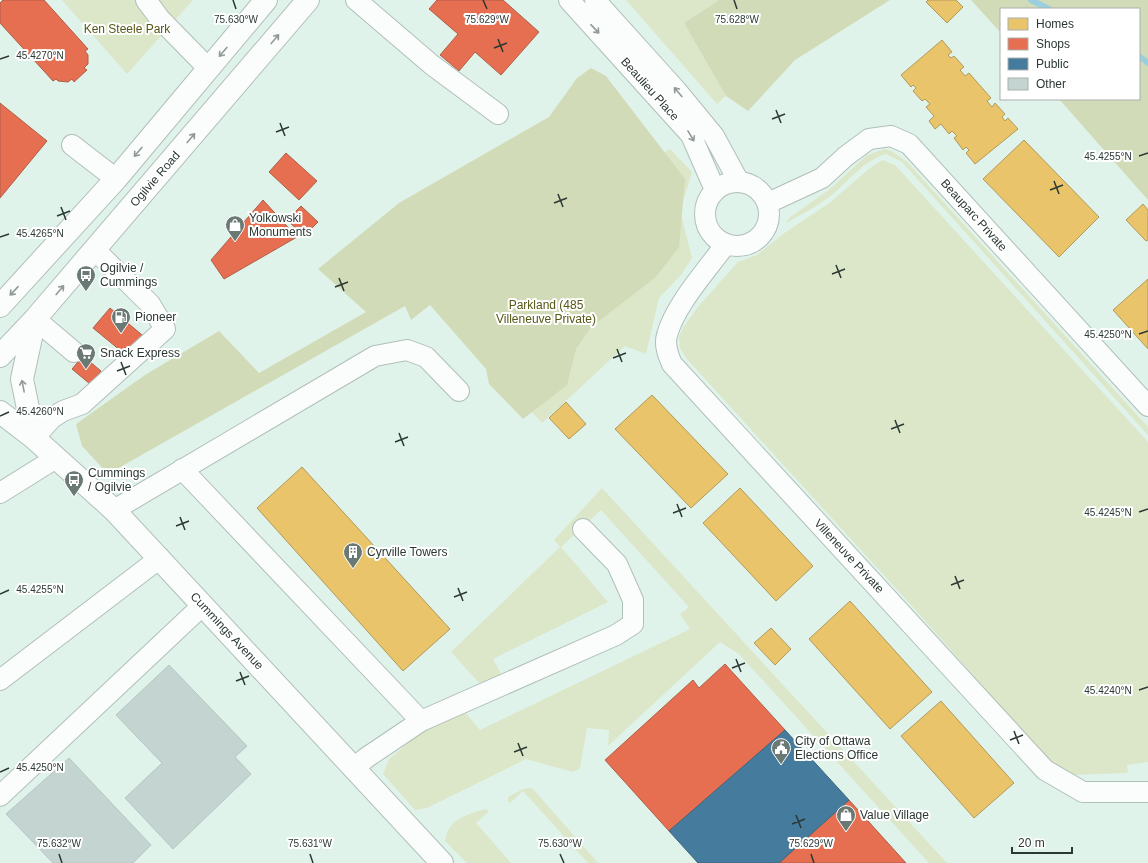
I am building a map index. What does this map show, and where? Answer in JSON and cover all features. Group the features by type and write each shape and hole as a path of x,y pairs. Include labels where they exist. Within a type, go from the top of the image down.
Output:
{"main road":[{"path":"0,306 116,179 266,0"},
{"name":"Ogilvie Road","path":"0,356 35,320 308,0"},
{"path":"34,438 22,379 35,320"},
{"name":"Cummings Avenue","path":"0,412 34,438 114,510 442,863"}],"street":[{"path":"146,0 160,19 209,69"},
{"path":"356,0 432,65 498,114"},
{"name":"Beaulieu Place","path":"569,0 691,135 716,190"},
{"name":"Beaulieu Place","path":"595,0 677,91 714,136 739,182"},
{"name":"Beauparc Private","path":"768,203 822,178 846,156 869,139 891,136 909,144 1148,406"},
{"path":"72,145 116,179"},
{"path":"739,182 751,185 758,190 768,203 770,215 767,228 760,238 750,245 737,247 725,245 714,238 707,227 704,214 707,200 716,190 726,183 739,182"},
{"name":"Villeneuve Private","path":"725,245 678,310 666,336 666,350 672,364 1045,770 1083,792 1148,792"},
{"path":"34,438 57,414 82,404 165,328 150,304 95,250"},
{"path":"35,320 74,352"},
{"path":"114,510 375,356 407,350 426,357 459,391"},
{"path":"0,493 56,458"},
{"path":"182,469 421,721"},
{"path":"354,768 366,758 421,721 616,635 633,624 633,600 617,564 583,529"},
{"path":"0,680 160,558"},
{"path":"0,796 203,605"}],"green space":[{"name":"Ken Steele Park","path":"62,0 193,0 127,74"},
{"path":"626,0 719,0 684,23 726,96 717,104"},
{"path":"719,0 890,0 795,60 748,111 726,96 684,23"},
{"path":"971,0 1148,0 1148,200 1060,100 1140,100 1140,8 1000,8 1000,32"},
{"path":"591,68 606,76 685,179 679,247 656,277 591,327 576,349 567,385 523,419 489,384 486,369 430,305 411,320 405,306 108,474 82,446 76,424 145,375 219,331 259,373 366,312 318,269 399,203 549,117 577,78"},
{"name":"Parkland (485 Villeneuve Private)","path":"670,149 692,172 680,211 692,258 681,275 659,298 646,354 625,346 542,423 424,295"},
{"path":"885,149 893,152 907,162 1148,427 1148,435 902,162 886,154 878,157 864,165 833,194 810,210 786,223 789,218 830,189 867,155"},
{"path":"883,160 895,165 1148,442 1148,762 1127,765 1128,773 1072,775 1050,762 911,605 686,358 680,348 679,336 683,328 697,308 738,262 757,255 783,234 828,204 870,168"},
{"path":"602,488 947,863 929,863 739,654 720,642 608,746 609,730 587,728 580,768 573,772 526,759 427,808 415,810 383,774 389,759 425,729 465,712 480,730 690,629 680,614 689,607 601,510 561,547 608,602 493,659 501,674 481,685 451,652 560,547 554,540"},
{"path":"523,789 533,789 598,863 588,863 523,791 510,803 508,801 508,797"},
{"path":"486,809 489,811 476,823 511,863 467,863 445,841 448,830 460,818"}],"building: Homes":[{"path":"928,0 956,0 963,7 947,23 926,2"},
{"path":"942,40 952,52 948,55 951,58 954,56 964,67 960,70 965,76 969,73 991,98 987,101 992,107 995,103 1005,114 1002,117 1005,121 1008,118 1018,129 975,164 966,153 969,150 966,147 963,150 954,138 957,136 952,131 949,134 941,124 935,129 929,121 934,116 926,107 930,104 925,99 922,101 913,91 916,88 913,85 911,87 901,75"},
{"path":"1024,140 1099,217 1059,257 983,179"},
{"path":"1143,204 1148,210 1148,240 1146,241 1126,220"},
{"path":"1148,279 1148,349 1113,310"},
{"path":"652,395 728,474 691,508 615,429"},
{"path":"566,402 586,424 569,439 549,418"},
{"name":"Cyrville Towers","path":"302,467 450,629 403,671 257,508"},
{"path":"740,488 813,566 776,601 703,523"},
{"path":"850,601 932,692 890,729 809,639"},
{"path":"771,628 791,649 775,665 754,643"},
{"path":"941,701 1014,783 974,818 901,736"}],"building: Shops":[{"path":"3,0 44,0 88,49 85,51 88,55 88,64 84,68 87,70 74,82 72,79 68,82 58,81 56,79 53,81 0,23 0,3"},
{"path":"437,0 503,0 539,32 501,75 475,52 459,71 440,55 458,34 429,9"},
{"path":"0,103 47,141 0,198"},
{"path":"286,153 317,181 299,200 269,172"},
{"path":"263,200 297,237 224,279 211,260"},
{"path":"301,206 318,222 304,236 287,220"},
{"name":"Pioneer","path":"110,308 148,340 132,360 93,328"},
{"name":"Snack Express","path":"83,356 101,371 90,384 72,369"},
{"path":"725,664 785,730 669,831 605,760 693,680 699,688"},
{"name":"Value Village","path":"849,800 906,863 779,863"}],"building: Public":[{"name":"City of Ottawa Elections Office","path":"785,730 849,800 779,863 698,863 669,831"}],"building: Other":[{"path":"169,665 247,746 235,757 251,774 173,849 125,798 162,763 116,715"},
{"path":"69,758 151,845 133,863 53,863 6,814"}],"waterway":[{"path":"1031,0 1047,8"},
{"path":"1140,57 1148,63"}],"place":[{"name":"Yolkowski Monuments","path":"235,242"},
{"name":"Ogilvie / Cummings","path":"86,292"},
{"name":"Pioneer","path":"121,334"},
{"name":"Snack Express","path":"86,370"},
{"name":"Cummings / Ogilvie","path":"74,497"},
{"name":"Cyrville Towers","path":"353,569"},
{"name":"City of Ottawa Elections Office","path":"781,765"},
{"name":"Value Village","path":"846,832"}]}
